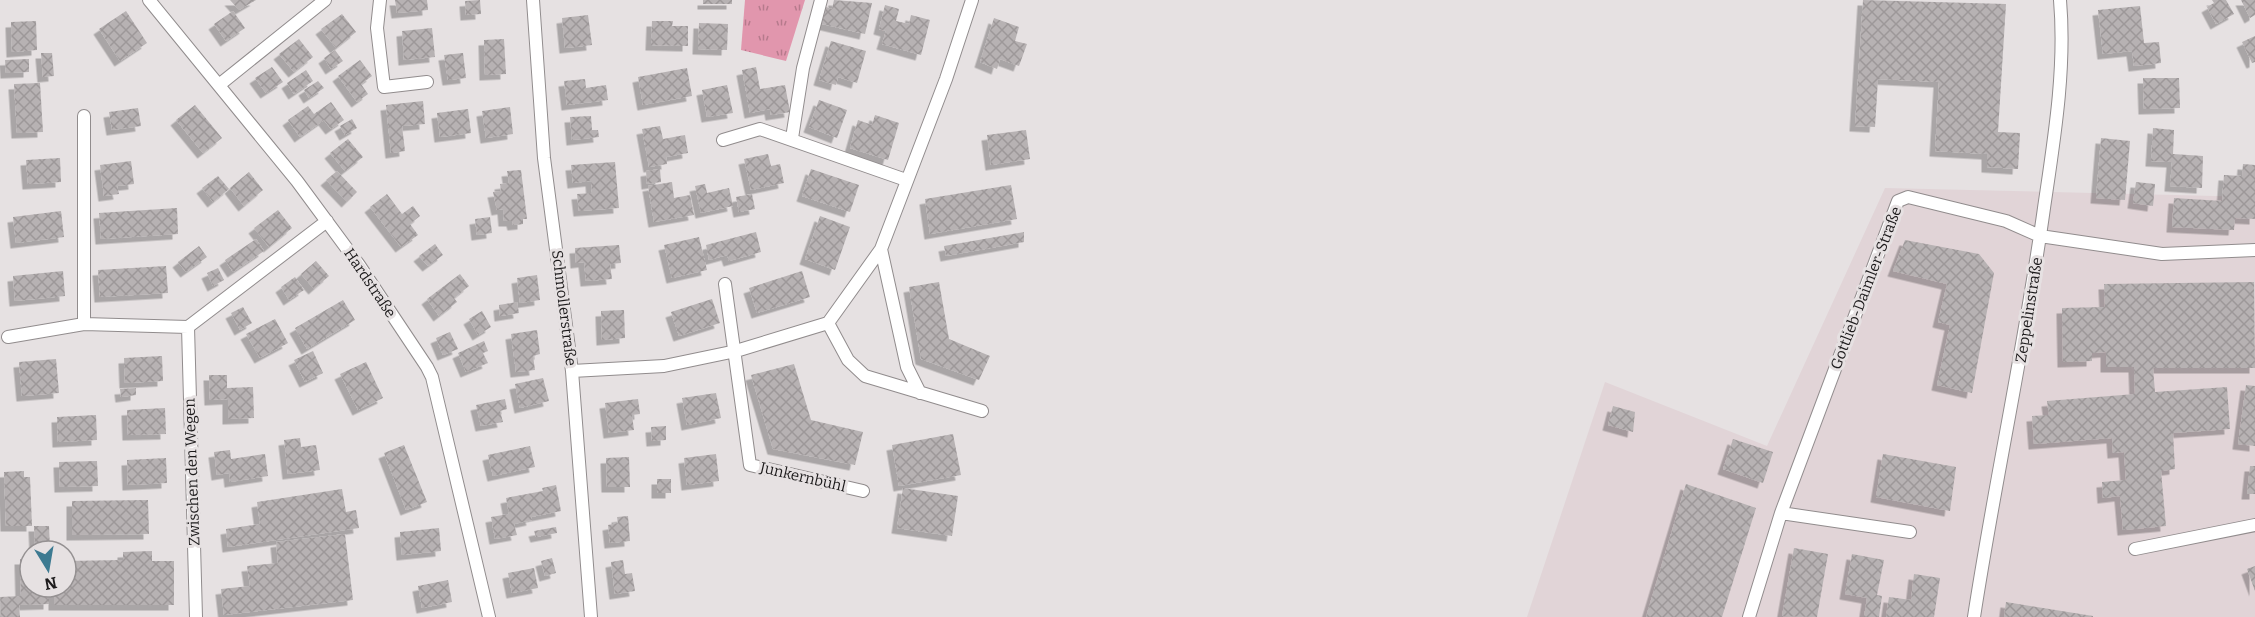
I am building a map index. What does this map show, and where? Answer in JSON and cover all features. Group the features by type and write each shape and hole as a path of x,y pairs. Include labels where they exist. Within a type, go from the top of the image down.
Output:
{"street":[{"name":"Hardstraße","path":"149,0 327,221 432,377 489,617"},
{"path":"219,85 325,0"},
{"path":"380,0 377,28 384,92 427,82"},
{"name":"Schmollerstraße","path":"533,0 544,158 572,371 591,617"},
{"path":"792,138 803,68 821,0"},
{"path":"572,371 664,366 736,351 828,323 881,249 946,79 972,0"},
{"name":"Zeppelinstraße","path":"1974,617 2021,361 2040,236 2056,121 2062,23 2060,0"},
{"path":"84,116 84,324"},
{"path":"723,140 760,129 792,138 906,180"},
{"name":"Gottlieb-Daimler-Straße","path":"1749,617 1781,513 1898,201 1908,197 1919,199 2006,221 2040,236"},
{"path":"8,337 84,324 188,327 327,221"},
{"path":"2040,236 2162,254 2255,250"},
{"path":"881,249 907,367 920,393"},
{"name":"Junkernbühl","path":"725,284 750,465 863,491"},
{"path":"828,323 848,360 865,376 982,411"},
{"name":"Zwischen den Wegen","path":"188,327 196,617"},
{"path":"1781,513 1910,532"},
{"path":"2135,549 2255,525"}],"shaded area":[{"path":"1885,188 2255,197 2255,617 1527,617 1605,382 1767,446"}],"green space":[{"path":"745,0 805,0 786,61 741,50"}],"building":[{"path":"230,0 256,0 239,10"},
{"path":"395,0 427,0 428,10 397,13"},
{"path":"480,0 481,14 466,15 465,1"},
{"path":"703,0 732,0 732,4 703,4"},
{"path":"834,0 872,3 865,34 822,24 826,7 832,9"},
{"path":"1863,0 2006,4 1998,132 2020,133 2018,169 1987,167 1987,154 1935,151 1939,82 1878,79 1875,127 1855,126"},
{"path":"2212,0 2226,0 2234,14 2216,24 2207,7 2214,3"},
{"path":"2241,0 2255,0 2255,15 2250,18"},
{"path":"885,5 899,9 896,21 909,24 911,15 930,20 921,55 882,44 886,31 879,29"},
{"path":"2140,6 2144,43 2159,42 2161,63 2134,66 2132,51 2103,54 2098,10"},
{"path":"126,11 147,43 120,61 99,29"},
{"path":"233,11 245,28 226,41 214,24"},
{"path":"342,14 356,32 336,48 321,29"},
{"path":"588,15 592,45 565,48 562,18"},
{"path":"994,18 1019,27 1015,41 1027,44 1019,66 1000,59 997,69 980,62"},
{"path":"36,21 37,50 12,52 11,22"},
{"path":"652,21 673,21 672,26 688,26 688,46 651,45"},
{"path":"699,23 728,24 727,50 698,49"},
{"path":"432,28 435,57 404,60 402,31"},
{"path":"2255,36 2255,62 2252,63 2242,42"},
{"path":"299,39 313,57 294,72 279,54"},
{"path":"504,39 506,74 485,75 484,40"},
{"path":"831,41 866,51 857,83 838,77 836,85 819,80"},
{"path":"335,50 343,61 331,69 324,58"},
{"path":"41,53 52,53 54,76 43,77"},
{"path":"463,53 466,78 448,80 444,55"},
{"path":"29,59 29,72 6,73 5,60"},
{"path":"360,60 372,76 361,84 368,94 357,102 338,76"},
{"path":"272,67 283,82 266,93 255,78"},
{"path":"756,67 760,89 785,85 790,112 771,115 770,109 750,113 742,70"},
{"path":"687,68 692,96 643,105 638,77"},
{"path":"306,70 313,81 294,94 287,83"},
{"path":"2143,78 2179,78 2180,108 2144,109"},
{"path":"585,79 586,88 606,85 608,100 567,105 564,81"},
{"path":"318,81 324,88 309,98 304,90"},
{"path":"40,83 43,132 17,133 14,84"},
{"path":"727,85 733,113 707,117 702,90"},
{"path":"819,100 847,110 837,138 809,127"},
{"path":"423,101 425,124 402,126 405,151 391,153 386,105"},
{"path":"331,102 344,120 331,129 324,120 300,137 288,120 308,106 314,114"},
{"path":"195,105 222,138 203,153 176,120"},
{"path":"510,107 513,134 486,138 482,111"},
{"path":"138,108 141,126 112,130 109,112"},
{"path":"468,109 471,133 440,137 437,113"},
{"path":"875,115 899,123 888,160 850,148 858,120 872,125"},
{"path":"591,116 592,130 598,130 599,137 572,140 570,117"},
{"path":"352,119 357,128 345,135 340,126"},
{"path":"660,126 663,139 685,135 688,153 666,157 667,164 649,167 642,129"},
{"path":"2153,128 2174,130 2173,154 2203,156 2202,188 2170,186 2172,162 2151,161"},
{"path":"1026,130 1030,159 991,165 987,135"},
{"path":"2101,138 2130,141 2125,200 2096,198"},
{"path":"348,139 363,157 345,171 330,153"},
{"path":"768,154 771,166 780,164 784,183 751,190 744,159"},
{"path":"60,158 61,182 28,184 26,160"},
{"path":"131,161 134,184 117,186 119,194 104,196 100,165"},
{"path":"615,162 619,208 579,211 577,194 592,193 591,181 573,183 571,165"},
{"path":"2243,164 2255,165 2255,219 2235,218 2234,230 2172,227 2174,198 2222,201 2224,175 2242,176"},
{"path":"660,169 661,182 647,184 646,171"},
{"path":"811,169 859,185 850,212 802,196"},
{"path":"521,170 527,219 523,219 523,224 513,225 512,221 504,221 503,209 497,210 493,192 501,191 500,184 509,183 507,171"},
{"path":"337,171 357,192 347,202 326,180"},
{"path":"249,172 263,190 244,206 230,188"},
{"path":"218,176 229,189 213,202 202,188"},
{"path":"672,182 674,198 690,195 694,215 654,222 648,186"},
{"path":"2136,182 2155,184 2153,206 2133,203"},
{"path":"705,184 707,193 729,188 733,206 701,213 695,186"},
{"path":"1011,185 1017,219 930,234 925,199"},
{"path":"387,194 402,214 413,206 420,216 410,224 418,235 401,247 370,207"},
{"path":"752,194 755,209 739,212 736,197"},
{"path":"177,208 178,234 101,239 99,213"},
{"path":"278,210 292,228 269,247 254,228"},
{"path":"61,211 64,237 16,243 13,217"},
{"path":"820,216 850,227 835,270 805,259"},
{"path":"490,217 492,233 477,235 475,219"},
{"path":"756,232 761,252 729,261 727,255 709,260 706,245"},
{"path":"1024,232 1024,242 946,256 944,246"},
{"path":"699,237 707,270 672,278 664,245"},
{"path":"256,239 264,251 233,272 225,260"},
{"path":"1905,240 1979,254 1994,273 1972,393 1937,385 1950,325 1938,322 1947,284 1893,271"},
{"path":"435,244 443,255 428,266 419,256"},
{"path":"619,245 621,263 610,264 612,279 586,281 584,262 576,263 575,248"},
{"path":"199,246 207,257 186,272 178,262"},
{"path":"316,261 329,276 314,289 301,274"},
{"path":"166,266 168,293 100,297 98,270"},
{"path":"218,268 224,280 213,286 207,273"},
{"path":"63,271 65,296 15,301 13,276"},
{"path":"802,271 810,297 757,313 749,288"},
{"path":"460,274 469,286 454,298 457,302 439,316 427,299"},
{"path":"537,275 540,300 520,303 517,278"},
{"path":"295,277 304,290 289,300 281,287"},
{"path":"939,282 949,339 990,356 979,380 921,359 909,287"},
{"path":"2254,282 2255,368 2153,368 2155,392 2227,387 2230,429 2173,433 2175,469 2161,471 2166,526 2123,530 2120,496 2103,498 2102,482 2126,480 2124,452 2113,453 2112,438 2034,444 2032,416 2049,415 2047,401 2135,394 2134,367 2106,367 2106,352 2092,353 2092,361 2063,362 2062,308 2105,307 2104,284"},
{"path":"712,299 720,323 679,336 671,312"},
{"path":"343,300 355,320 307,349 295,328"},
{"path":"517,302 519,313 500,316 499,305"},
{"path":"243,307 252,323 240,330 231,313"},
{"path":"624,310 625,338 602,340 601,311"},
{"path":"482,311 491,327 478,335 469,319"},
{"path":"275,319 288,343 260,358 246,334"},
{"path":"537,330 540,354 533,356 535,370 516,372 511,334"},
{"path":"450,332 458,349 443,355 436,338"},
{"path":"484,341 488,351 483,353 488,363 466,372 458,353"},
{"path":"313,351 323,373 305,382 294,360"},
{"path":"162,356 163,381 125,383 124,358"},
{"path":"56,359 59,393 22,396 19,362"},
{"path":"366,362 383,398 358,410 340,374"},
{"path":"794,364 811,420 863,432 855,465 773,449 751,375"},
{"path":"209,375 227,375 227,388 253,387 254,418 228,419 228,399 210,400"},
{"path":"543,378 549,401 520,408 515,384"},
{"path":"2246,385 2255,386 2255,446 2238,444"},
{"path":"136,388 136,395 121,397 120,389"},
{"path":"716,393 721,418 687,425 682,398"},
{"path":"505,399 507,409 500,411 503,422 481,426 476,405"},
{"path":"638,399 640,414 632,415 634,430 609,433 605,403"},
{"path":"1613,406 1635,412 1633,432 1608,425"},
{"path":"165,408 166,434 128,435 127,410"},
{"path":"96,415 97,440 58,442 57,417"},
{"path":"666,426 666,440 652,441 651,427"},
{"path":"953,434 961,475 899,486 892,445"},
{"path":"300,438 301,447 316,445 320,470 288,474 284,440"},
{"path":"1733,439 1773,452 1763,483 1723,469"},
{"path":"404,445 427,502 406,510 384,453"},
{"path":"530,446 535,467 493,476 488,455"},
{"path":"230,450 231,459 265,454 268,476 230,482 229,473 217,475 214,452"},
{"path":"716,454 719,481 687,485 684,458"},
{"path":"1883,454 1956,467 1950,511 1876,497"},
{"path":"629,457 630,487 607,487 606,458"},
{"path":"166,458 167,483 128,485 127,460"},
{"path":"97,461 98,486 60,487 59,462"},
{"path":"2250,466 2255,466 2255,494 2247,494"},
{"path":"24,471 24,477 30,477 32,526 6,526 4,472"},
{"path":"657,479 671,479 671,493 657,493"},
{"path":"1686,484 1756,508 1722,617 1646,617"},
{"path":"556,485 561,511 531,517 532,520 514,524 517,535 495,539 491,517 509,514 506,498 543,491 542,488"},
{"path":"903,488 958,496 952,536 897,528"},
{"path":"342,489 346,512 356,510 359,528 228,547 226,529 260,524 257,502"},
{"path":"148,500 149,534 72,535 72,501"},
{"path":"628,516 630,541 610,543 608,525 618,523 617,517"},
{"path":"34,526 49,526 50,539 35,539"},
{"path":"556,527 557,533 536,537 534,531"},
{"path":"439,528 441,551 402,555 400,532"},
{"path":"345,534 353,600 224,615 221,589 250,586 247,566 278,563 276,542"},
{"path":"1794,548 1828,554 1817,617 1782,616"},
{"path":"152,551 152,561 174,561 174,605 54,605 54,599 78,599 78,561 123,560 123,552"},
{"path":"1852,554 1884,560 1877,595 1882,596 1879,617 1864,617 1867,598 1845,594"},
{"path":"552,558 556,573 545,576 541,561"},
{"path":"623,560 625,574 632,573 635,591 615,594 611,562"},
{"path":"2255,566 2255,591 2247,569"},
{"path":"534,568 538,588 512,593 508,573"},
{"path":"1914,574 1940,578 1934,617 1886,617 1889,597 1911,600"},
{"path":"448,580 452,602 422,608 418,586"},
{"path":"0,597 49,599 49,604 19,605 20,617 1,617"},
{"path":"2006,602 2093,616 2093,617 2004,617"}]}
